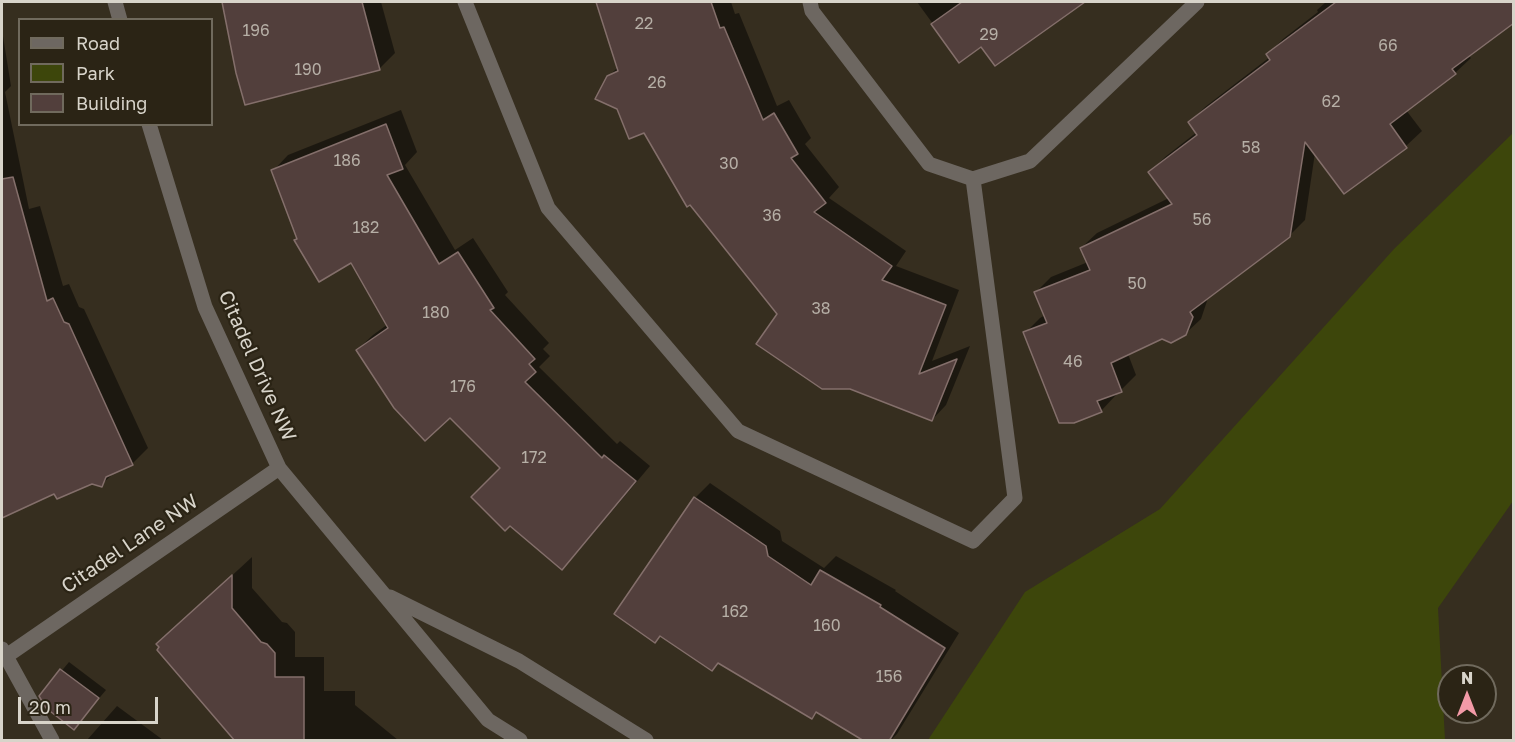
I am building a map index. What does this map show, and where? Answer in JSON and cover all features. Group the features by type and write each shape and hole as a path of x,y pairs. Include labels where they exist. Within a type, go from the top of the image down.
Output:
{"street":[{"path":"115,2 119,18"},
{"path":"465,2 548,208 738,431 973,541 1015,498 973,179"},
{"path":"810,2 812,11 928,164 973,179 1030,161 1197,2"},
{"name":"Citadel Drive NW","path":"150,126 205,307 279,468 488,720 520,741"},
{"name":"Citadel Lane NW","path":"52,741 3,654 279,468"},
{"name":"Citadel Drive NW","path":"384,594 519,662 646,741"}],"green space":[{"path":"1513,133 1513,501 1438,608 1441,664 1437,664 1437,724 1444,724 1445,740 928,740 1025,592 1160,509 1394,249"}],"building":[{"path":"222,2 362,2 380,70 245,105 236,73"},
{"path":"596,2 711,2 720,28 724,27 763,120 774,113 798,154 791,158 826,203 814,212 892,266 882,280 946,305 919,374 957,359 932,421 850,389 822,389 756,344 777,314 690,205 687,207 644,133 629,139 617,109 595,99 607,76 618,71"},
{"path":"962,2 1085,2 995,66 981,47 959,63 931,24"},
{"path":"1336,2 1514,2 1514,23 1452,69 1456,74 1390,124 1407,148 1344,194 1305,142 1290,237 1190,312 1193,317 1186,335 1171,343 1162,339 1111,363 1122,392 1097,401 1102,412 1074,423 1059,423 1023,332 1047,323 1034,292 1090,270 1080,248 1172,204 1148,172 1197,135 1188,122 1270,60 1266,54"},
{"path":"386,124 403,169 387,175 439,264 458,252 494,308 490,310 535,359 529,364 536,372 525,382 602,458 604,455 636,481 562,570 510,526 505,531 471,497 500,468 450,418 425,441 394,408 356,350 388,328 351,263 319,282 294,240 297,239 271,170"},
{"path":"13,177 47,301 53,298 64,322 69,324 133,465 106,477 102,487 92,484 57,499 54,494 2,518 2,179"},
{"path":"694,497 766,546 768,556 811,585 820,570 881,605 880,607 945,648 889,741 864,741 816,712 812,719 718,663 712,671 660,636 655,643 614,614"},
{"path":"232,575 232,608 261,642 267,644 275,653 275,677 304,677 304,741 235,741 157,650 159,647 156,644"},
{"path":"60,669 99,698 74,730 46,708 39,696"}]}
